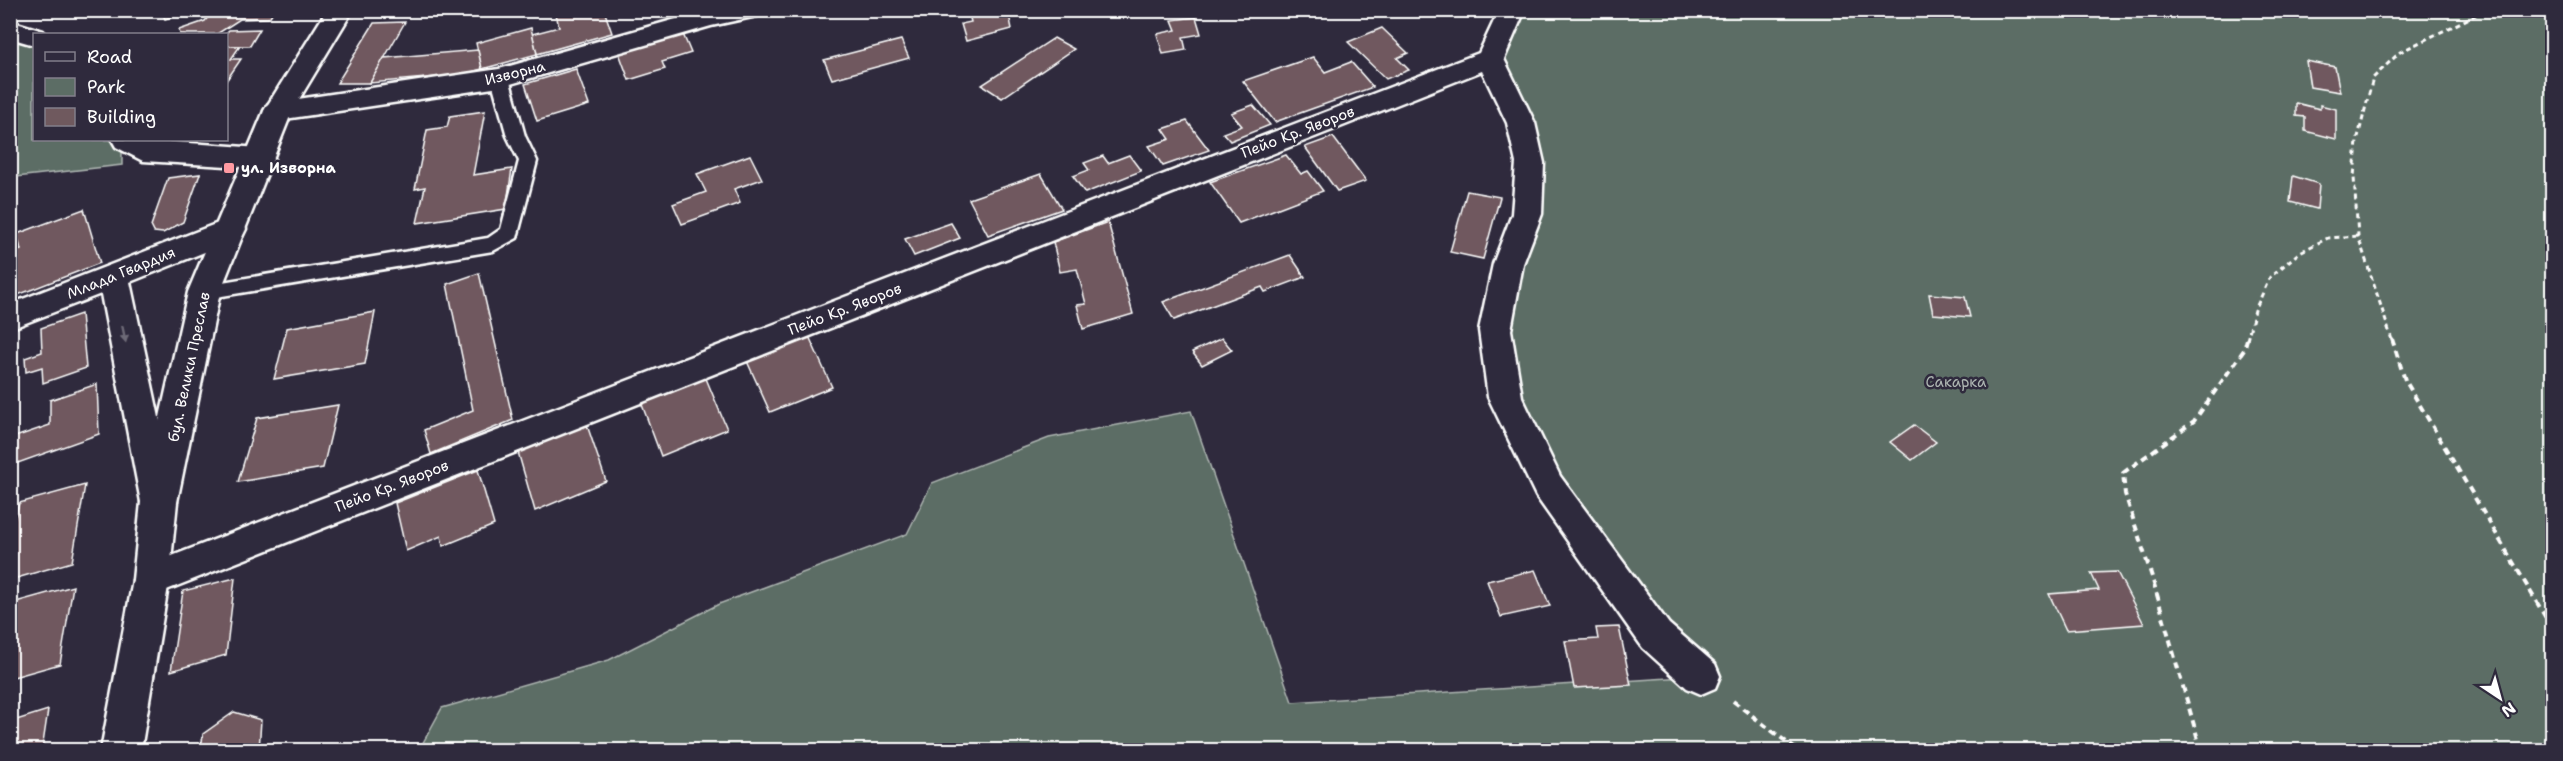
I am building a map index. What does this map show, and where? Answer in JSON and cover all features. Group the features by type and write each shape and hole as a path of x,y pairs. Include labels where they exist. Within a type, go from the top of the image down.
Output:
{"street":[{"name":"бул. Велики Преслав","path":"121,750 151,580 159,502 204,292 278,111 340,10"},
{"name":"Изворна","path":"278,111 500,78 748,10"},
{"path":"1512,10 1490,59 1521,123 1530,164 1527,214 1508,264 1496,330 1505,397 1548,486 1656,636 1701,676"},
{"path":"10,29 33,37"},
{"name":"Пейо Кр. Яворов","path":"151,580 1442,75 1490,59"},
{"path":"128,141 143,151 260,158"},
{"name":"Млада Гвардия","path":"10,317 231,229"},
{"path":"112,277 159,502"}],"lane":[{"path":"204,292 493,244 510,233 528,161 516,136 500,78"}],"path":[{"path":"2486,10 2400,52 2373,78 2357,141 2354,177 2358,237 2405,380 2553,628"},
{"path":"2201,750 2152,577 2125,494 2123,473 2194,421 2244,350 2255,310 2270,277 2300,252 2328,238 2358,237"},
{"path":"1701,676 1797,750"}],"green space":[{"name":"Сакарка","path":"1512,11 2552,11 2552,750 419,750 442,708 609,660 719,604 907,534 932,483 1049,438 1191,411 1292,702 1700,676 1548,486 1495,330 1530,164 1490,59"},
{"path":"11,27 33,36 33,141 122,141 122,165 16,177 11,187"}],"building":[{"path":"161,10 192,10 165,19"},
{"path":"213,10 274,10 269,18 240,19 219,33 180,33 179,30 205,21"},
{"path":"570,10 604,10 612,33 537,54 532,34 559,27 556,14"},
{"path":"968,10 1008,10 1012,29 966,41 961,24 971,22"},
{"path":"1196,17 1201,34 1183,37 1186,50 1163,54 1157,34 1176,30 1172,20"},
{"path":"405,22 370,83 337,83 374,23"},
{"path":"531,28 537,54 482,69 476,43"},
{"path":"1382,28 1408,53 1397,58 1409,70 1386,79 1348,42"},
{"path":"260,29 250,46 228,46 228,33 226,33 229,30"},
{"path":"683,34 691,53 662,62 665,69 629,80 619,53"},
{"path":"1054,38 1074,49 1002,98 982,85"},
{"path":"901,40 909,58 832,79 824,60"},
{"path":"228,46 240,46 231,59 241,59 228,78"},
{"path":"478,50 482,69 460,75 370,83 384,58"},
{"path":"1313,57 1325,72 1351,62 1373,87 1275,122 1243,81"},
{"path":"2306,61 2335,67 2340,92 2310,87"},
{"path":"576,69 589,105 537,121 525,84"},
{"path":"2296,103 2320,109 2320,105 2336,109 2336,139 2305,131 2305,117 2296,116"},
{"path":"1253,105 1270,125 1230,141 1223,133 1242,126 1231,113"},
{"path":"485,111 473,175 512,169 506,209 417,223 425,187 415,189 427,130 447,127 450,116"},
{"path":"1187,121 1209,150 1163,166 1149,146 1170,139 1163,129"},
{"path":"1333,137 1366,181 1337,191 1305,147"},
{"path":"750,155 762,179 734,189 740,203 682,224 673,204 706,192 697,174"},
{"path":"1129,155 1141,171 1085,193 1073,176 1089,170 1084,163 1103,156 1108,163"},
{"path":"1286,155 1301,174 1308,171 1323,191 1239,223 1210,182"},
{"path":"200,174 183,222 163,233 154,232 151,226 168,178"},
{"path":"1041,174 1062,209 988,235 969,199"},
{"path":"2293,176 2319,184 2317,209 2290,202"},
{"path":"1467,191 1500,197 1483,259 1450,252"},
{"path":"84,209 100,263 10,298 10,254 21,250 17,234"},
{"path":"1108,222 1133,314 1083,329 1077,305 1086,304 1077,269 1060,272 1053,242"},
{"path":"951,223 960,238 914,256 905,239"},
{"path":"1290,255 1305,277 1265,292 1262,287 1174,320 1163,302"},
{"path":"479,273 513,420 431,454 424,430 473,410 447,284"},
{"path":"1929,294 1965,297 1970,317 1933,314"},
{"path":"375,312 365,364 274,379 287,328"},
{"path":"81,314 86,368 43,383 42,367 26,372 25,358 42,352 41,328"},
{"path":"808,334 832,387 770,412 746,359"},
{"path":"1222,338 1232,350 1202,365 1192,352"},
{"path":"705,376 727,429 661,456 641,402"},
{"path":"97,384 99,434 15,464 15,437 50,425 50,400"},
{"path":"338,405 323,468 238,482 257,418"},
{"path":"587,425 606,481 535,511 518,452"},
{"path":"1914,425 1936,442 1912,460 1890,442"},
{"path":"478,470 494,525 443,546 441,536 406,551 395,503"},
{"path":"85,485 72,562 10,580 10,535 19,503"},
{"path":"1535,570 1550,606 1501,617 1487,581"},
{"path":"2117,572 2144,624 2066,630 2049,594 2099,590 2091,573"},
{"path":"235,578 226,655 171,671 183,591"},
{"path":"73,586 60,664 10,678 12,603"},
{"path":"1619,627 1631,685 1574,688 1565,641 1598,639 1596,628"},
{"path":"48,710 42,750 10,750 10,722"},
{"path":"234,712 261,720 259,750 201,750 203,734"}],"place":[{"name":"ул. Изворна","path":"229,168"}]}
